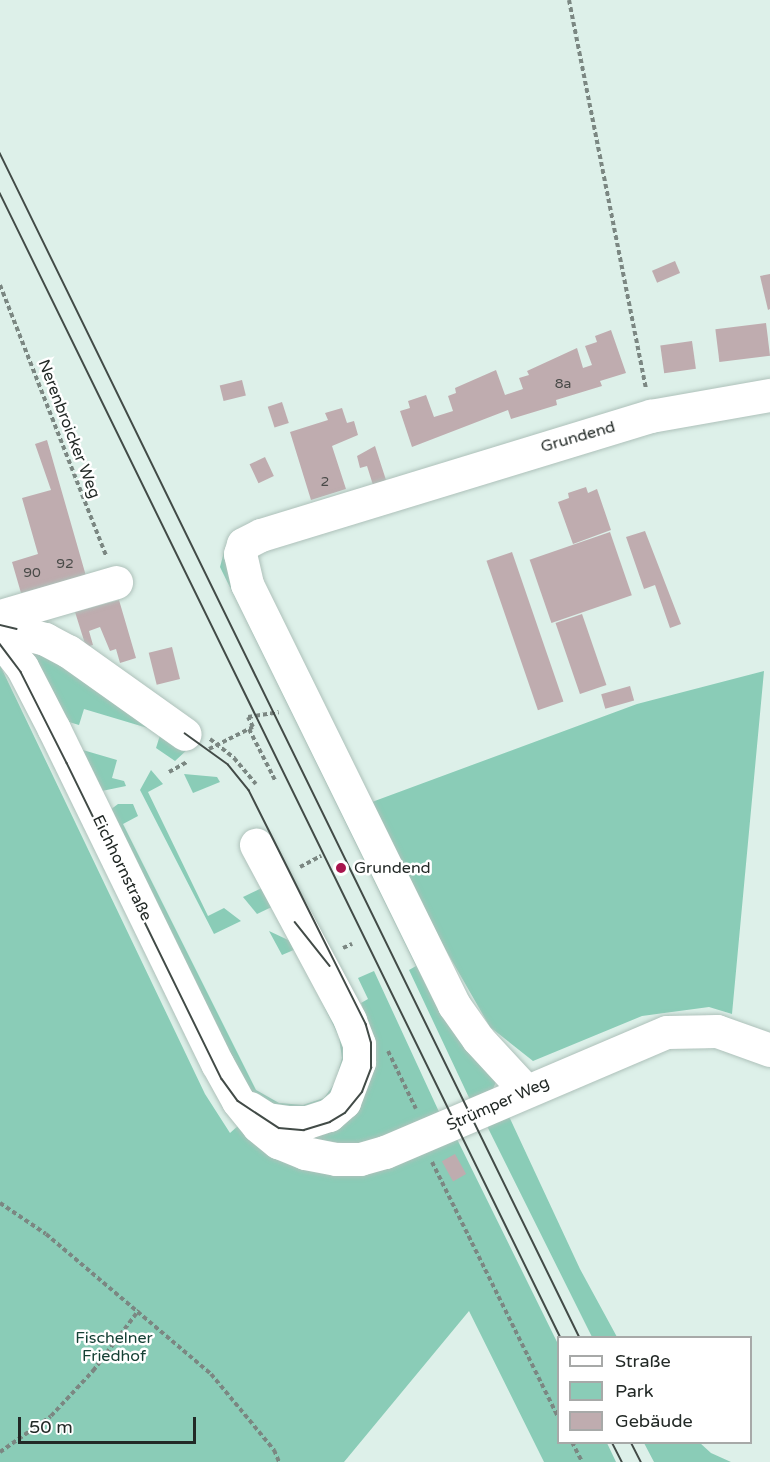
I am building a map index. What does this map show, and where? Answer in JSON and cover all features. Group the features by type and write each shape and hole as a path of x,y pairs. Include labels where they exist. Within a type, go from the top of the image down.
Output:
{"street":[{"name":"Grundend","path":"526,1091 478,1039 454,1005 247,584 240,554 243,544 261,535 651,416 770,395"},
{"path":"0,616 116,582"},
{"path":"0,627 45,639 68,651 194,748"},
{"name":"Eichhornstraße","path":"0,639 22,667 54,729 238,1101"},
{"path":"238,1101 267,1119 308,1122 328,1115 344,1102 359,1062 359,1044 350,1020 256,845"},
{"name":"Strümper Weg","path":"238,1101 265,1131 305,1154 360,1159 424,1135 667,1032 717,1031 770,1050"}],"path":[{"path":"569,0 651,416"},
{"name":"Nerenbroicker Weg","path":"0,285 116,582"},
{"path":"169,772 194,748 253,727 248,717 282,712 279,705"},
{"path":"249,729 275,780"},
{"path":"294,870 321,856"},
{"path":"343,948 352,944"},
{"path":"384,1042 424,1135 557,1415"},
{"path":"0,1203 46,1234 139,1310 211,1374 274,1450 279,1462"},
{"path":"0,1452 51,1416 93,1371 139,1310"},
{"path":"573,1444 582,1462"}],"green space":[{"path":"224,552 496,1082 490,1096 472,1104 409,970 416,966 220,567"},
{"path":"28,638 189,748 175,761 156,748 161,732 84,709 79,725 62,720 24,644"},
{"name":"Fischelner Friedhof","path":"0,665 205,1094 230,1133 239,1125 276,1151 455,1135 557,1342 557,1444 607,1444 616,1462 544,1462 469,1311 344,1462 0,1462"},
{"path":"764,671 732,1014 709,1007 642,1016 533,1061 490,1027 432,926 372,802 637,704"},
{"path":"76,748 117,760 112,778 124,781 126,786 97,792"},
{"path":"151,770 163,784 148,792 208,916 224,908 241,921 214,934 140,790"},
{"path":"184,774 217,777 220,782 193,793"},
{"path":"118,804 133,804 138,816 123,824 256,1090 279,1103 303,1105 324,1098 335,1083 342,1058 339,1037 296,949 282,955 269,931 301,946 351,1059 330,1103 287,1112 249,1094 110,810"},
{"path":"268,885 278,904 257,914 243,897"},
{"path":"374,971 440,1114 360,1145 299,1138 352,1113 365,1093 375,1068 375,1043 361,1003 368,999 358,978"},
{"path":"506,1110 580,1269 616,1336 592,1336 484,1120"},
{"path":"645,1444 701,1444 711,1453 731,1462 654,1462"}],"building":[{"path":"675,261 680,273 657,283 652,271"},
{"path":"770,274 770,309 768,310 760,276"},
{"path":"766,323 770,356 719,362 715,329"},
{"path":"611,330 626,373 600,381 602,386 556,400 557,405 511,419 508,410 412,447 400,411 410,408 408,401 426,395 434,417 453,411 448,396 456,393 455,388 496,370 505,395 523,389 519,378 529,375 527,371 577,348 583,368 592,365 585,346 597,342 595,336"},
{"path":"692,341 696,369 664,373 660,345"},
{"path":"242,380 246,396 224,401 220,386"},
{"path":"282,402 289,423 275,428 268,407"},
{"path":"342,408 347,423 354,421 358,435 332,446 346,489 311,500 290,432 328,420 325,413"},
{"path":"47,440 86,576 21,593 12,562 38,554 22,498 51,490 35,444"},
{"path":"375,446 386,480 373,485 367,466 360,468 357,456"},
{"path":"265,457 274,476 258,483 250,464"},
{"path":"586,487 588,493 597,489 611,530 573,544 558,502 569,498 568,493"},
{"path":"645,531 681,624 670,628 655,585 644,589 626,537"},
{"path":"610,532 632,595 551,623 530,560"},
{"path":"512,552 563,701 538,710 486,561"},
{"path":"119,600 136,658 120,663 116,649 110,651 100,627 89,631 93,645 86,647 75,612"},
{"path":"582,614 606,685 580,694 556,623"},
{"path":"172,647 180,679 157,685 149,653"},
{"path":"630,686 634,700 605,709 601,694"},
{"path":"455,1154 466,1174 453,1181 442,1161"}],"tram line":[{"path":"0,153 579,1336"},
{"path":"0,193 560,1336"},
{"path":"0,625 17,629"},
{"path":"0,644 21,672 222,1079 238,1101 279,1128 304,1130 330,1122 345,1113 362,1092 371,1068 371,1043 366,1025 249,791 228,765 185,734"},
{"path":"295,922 330,966"},
{"path":"613,1444 622,1462"},
{"path":"632,1444 641,1462"}],"place":[{"name":"Grundend","path":"341,868"}]}
